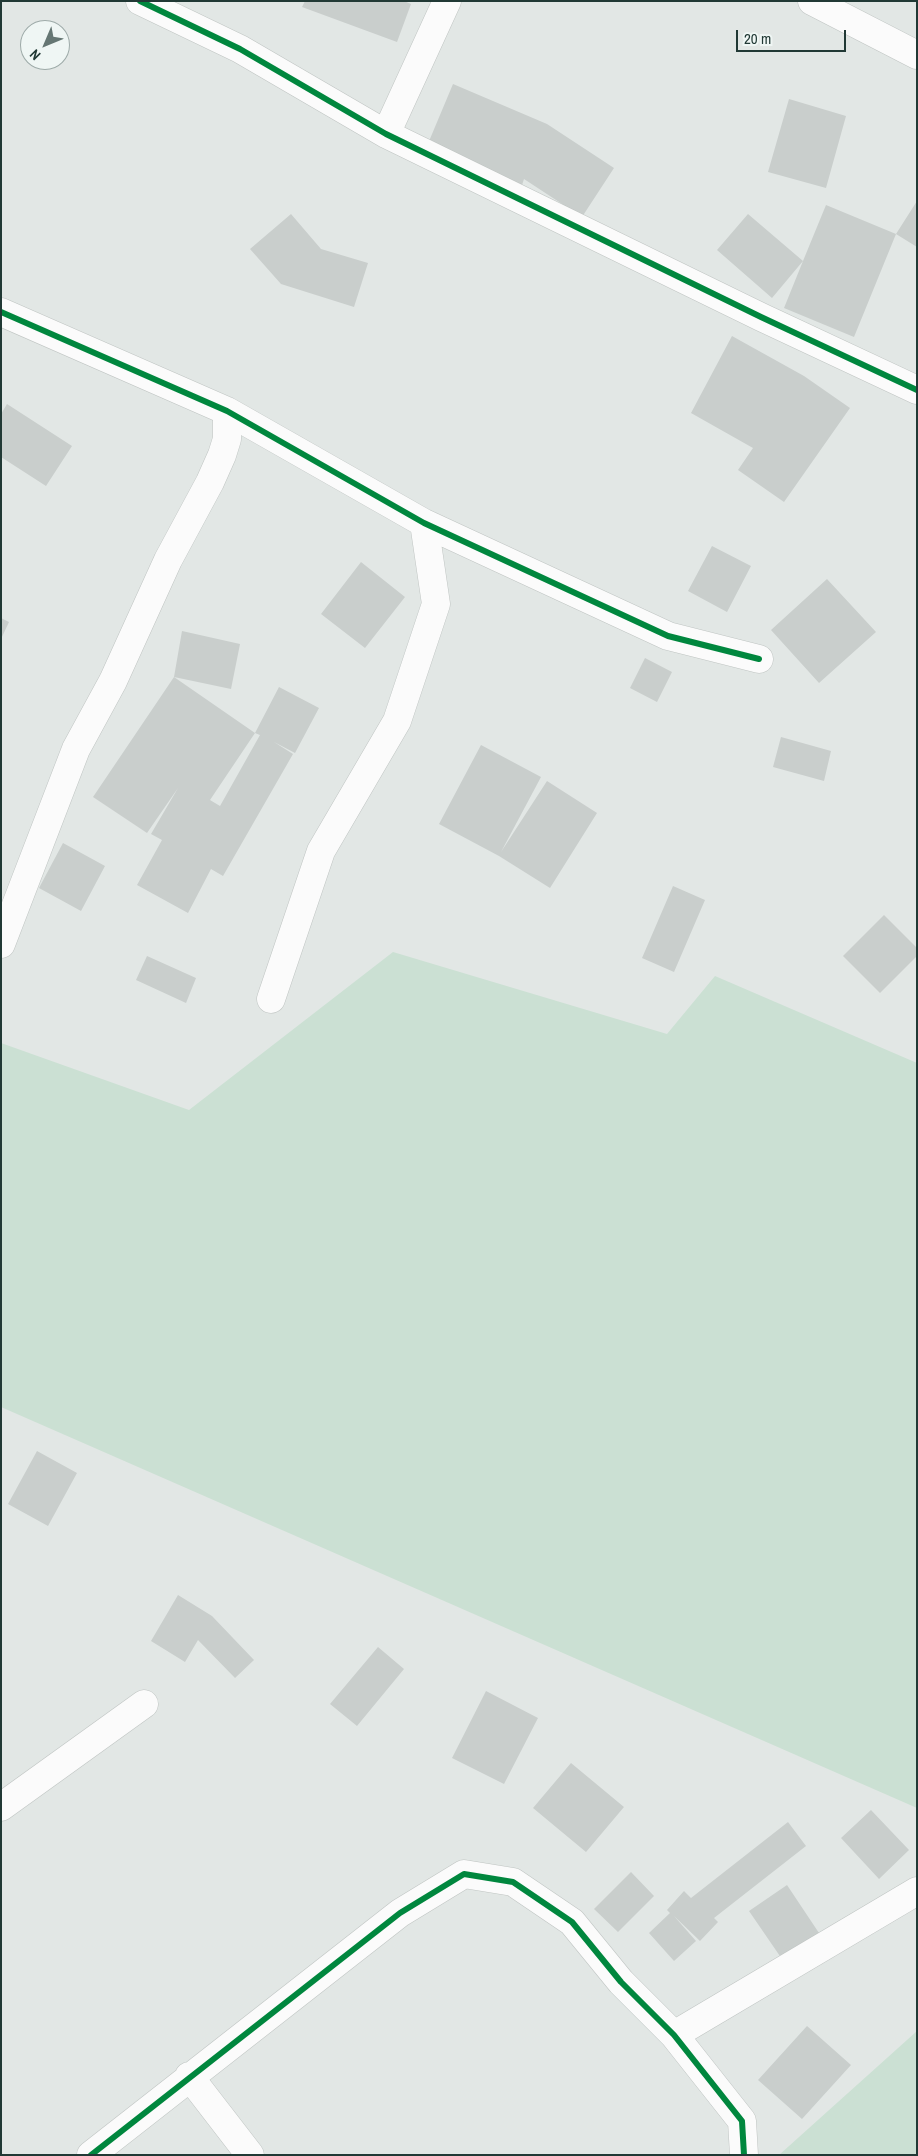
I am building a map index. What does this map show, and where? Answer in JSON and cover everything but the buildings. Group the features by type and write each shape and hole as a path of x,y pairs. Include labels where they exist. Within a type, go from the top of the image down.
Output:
{"street":[{"path":"140,1 240,49 386,134 761,317 917,390"},
{"path":"386,134 448,1"},
{"path":"812,1 917,55"},
{"path":"1,312 228,410 424,523 668,636 758,659"},
{"path":"1,944 76,750 113,681 168,560 210,482 222,455 227,439 228,410"},
{"path":"271,999 321,851 397,721 436,604 424,523"},
{"path":"1,1807 144,1704"},
{"path":"91,2155 189,2076 400,1913 464,1874 513,1882 572,1922 621,1982 674,2035 742,2121 744,2155"},
{"path":"674,2035 917,1891"},
{"path":"189,2076 250,2155"}],"green space":[{"path":"393,952 667,1034 715,976 917,1063 917,1808 1,1407 1,1043 189,1110"},
{"path":"917,2031 917,2155 779,2155"}],"cycle path":[{"path":"140,1 240,49 386,134 761,317 917,390"},
{"path":"1,312 227,411 424,523 668,636 759,659"},
{"path":"91,2155 400,1913 464,1874 513,1882 572,1922 621,1982 674,2035 742,2121 744,2155"}]}
